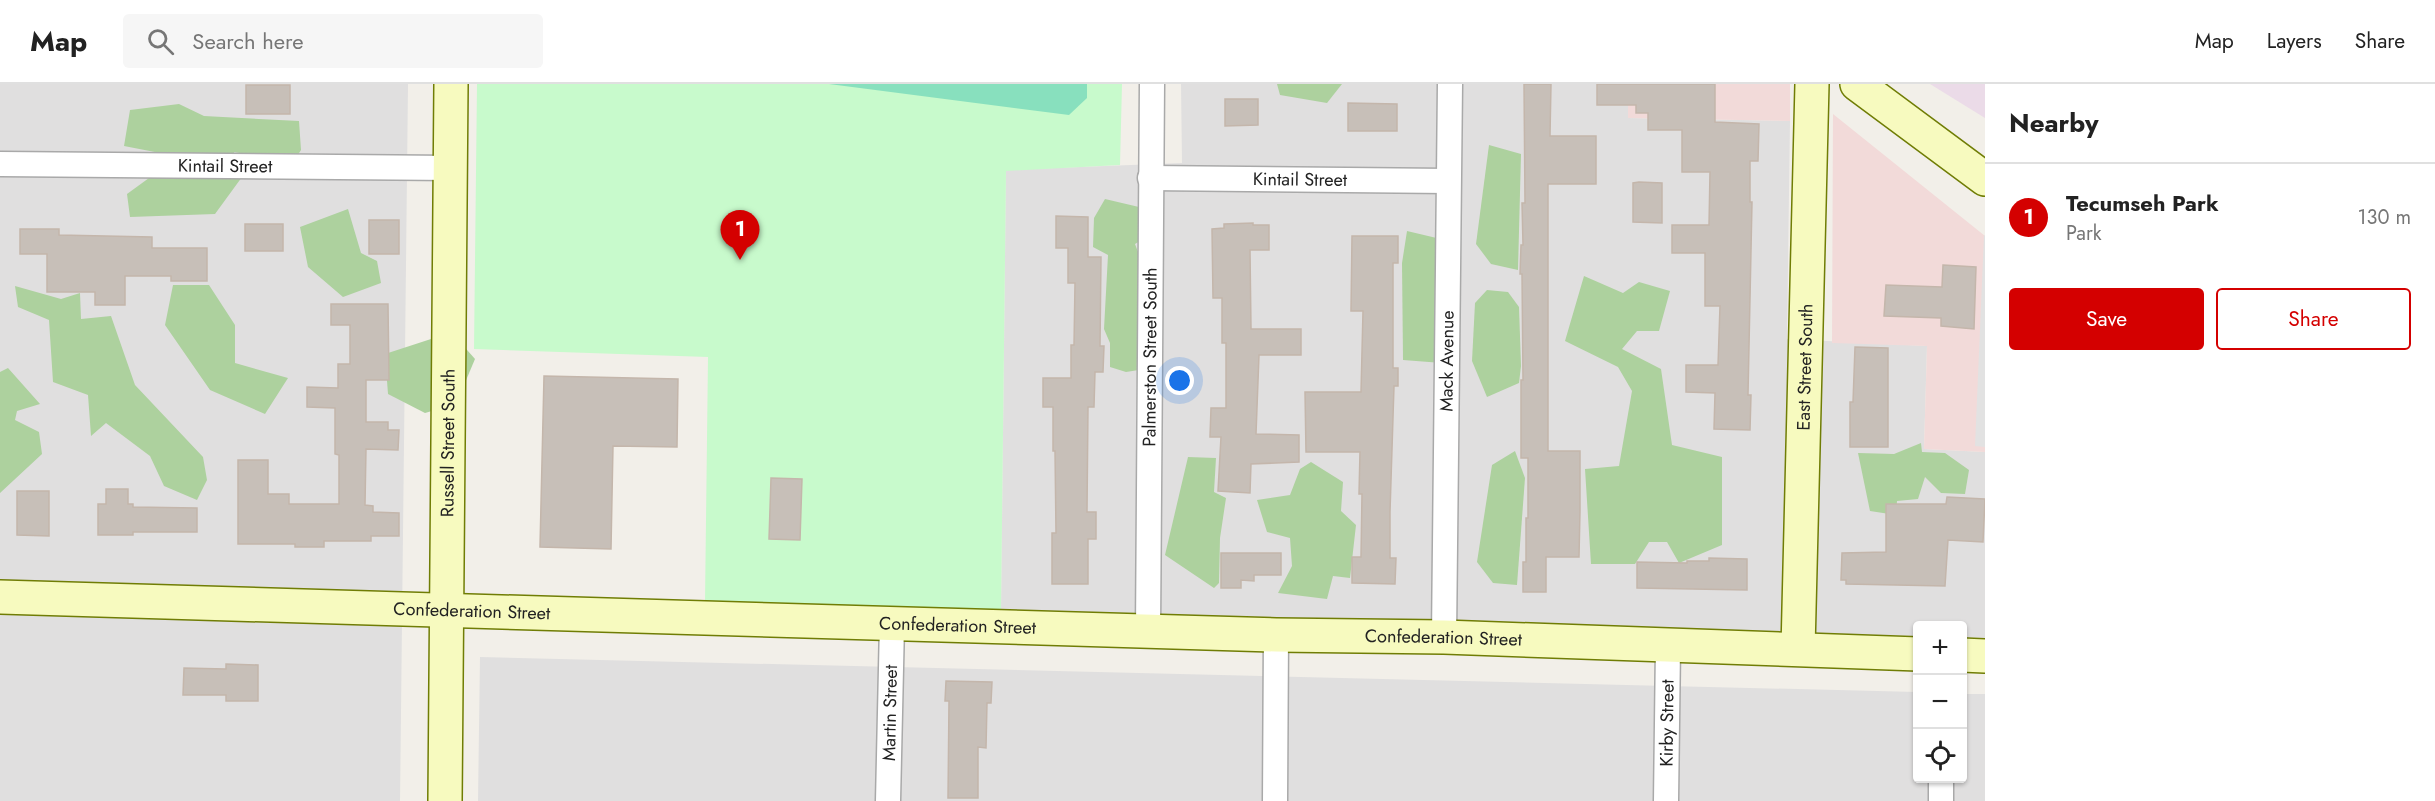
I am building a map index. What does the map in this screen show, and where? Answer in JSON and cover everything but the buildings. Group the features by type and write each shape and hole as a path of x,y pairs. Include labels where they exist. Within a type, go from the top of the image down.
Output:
{"main road":[{"name":"Russell Street South","path":"445,801 451,84"},
{"name":"East Street South","path":"1798,649 1812,84"},
{"path":"1857,84 1985,179"},
{"name":"Confederation Street","path":"0,597 1276,635 1444,637 1913,654"},
{"path":"1967,655 1985,656"}],"street":[{"name":"Palmerston Street South","path":"1148,630 1152,84"},
{"name":"Mack Avenue","path":"1444,637 1450,84"},
{"name":"Kintail Street","path":"0,164 451,168"},
{"name":"Kintail Street","path":"1150,178 1448,181"},
{"name":"Martin Street","path":"888,801 892,624"},
{"path":"1275,801 1276,635"},
{"name":"Kirby Street","path":"1666,801 1668,646"},
{"path":"1941,783 1941,801"}],"shaded area":[{"path":"0,84 408,84 400,801 0,801"},
{"path":"1181,84 1628,84 1628,118 1790,121 1787,339 1927,346 1924,449 1985,452 1985,638 1967,637 1967,621 1913,621 1913,636 1001,611 1006,170 1182,163"},
{"path":"1628,84 1790,84 1790,121 1628,118"},
{"path":"1930,84 1985,84 1985,118"},
{"path":"1833,114 1985,236 1985,452 1924,449 1927,346 1832,343"},
{"path":"1985,236 1985,447 1975,446"},
{"path":"480,657 1913,692 1913,783 1967,783 1967,694 1985,694 1985,801 478,801"}],"green space":[{"path":"477,84 1122,84 1120,165 1006,171 1001,611 705,602 708,357 474,349"},
{"path":"829,84 1087,84 1087,98 1069,115"},
{"path":"1277,84 1342,84 1327,103 1280,95"},
{"path":"179,104 204,116 299,121 301,150 286,173 260,157 234,152 242,177 215,214 130,217 127,194 160,170 160,153 124,146 130,110"},
{"path":"1489,145 1521,154 1518,270 1491,264 1476,244"},
{"path":"1105,199 1156,211 1155,232 1135,244 1138,252 1158,263 1145,369 1126,372 1110,367 1110,343 1104,329 1108,255 1093,247 1094,218"},
{"path":"348,209 361,253 377,261 381,283 343,297 308,267 300,227"},
{"path":"1407,231 1445,240 1442,363 1403,360 1402,263"},
{"path":"1584,276 1623,293 1639,282 1670,291 1659,331 1637,331 1622,349 1661,369 1672,445 1722,457 1722,545 1679,563 1667,542 1649,542 1635,564 1591,564 1585,469 1619,466 1632,391 1618,367 1565,341"},
{"path":"173,285 209,285 235,325 235,363 288,378 265,414 210,390 165,325"},
{"path":"15,286 61,299 80,293 81,319 111,316 135,385 203,457 207,480 197,500 164,486 150,456 106,423 91,436 88,395 53,382 49,320 18,307"},
{"path":"1487,290 1508,292 1519,307 1521,366 1519,383 1487,397 1472,361 1475,303"},
{"path":"431,339 460,342 475,359 456,404 425,413 388,394 385,354"},
{"path":"8,368 40,404 17,411 15,420 39,432 42,454 0,493 0,372"},
{"path":"1921,443 1922,452 1945,453 1969,470 1965,494 1941,493 1925,477 1918,499 1897,501 1896,515 1870,511 1858,453 1894,454"},
{"path":"1515,451 1525,478 1517,585 1493,583 1477,562 1492,465"},
{"path":"1188,457 1216,458 1214,492 1226,498 1220,538 1219,583 1214,588 1165,555"},
{"path":"1311,462 1343,482 1341,511 1356,525 1350,578 1333,576 1327,599 1278,593 1292,566 1290,538 1267,532 1257,500 1290,495 1300,469"}],"place":[{"name":"Tecumseh Park","path":"740,260"}]}
